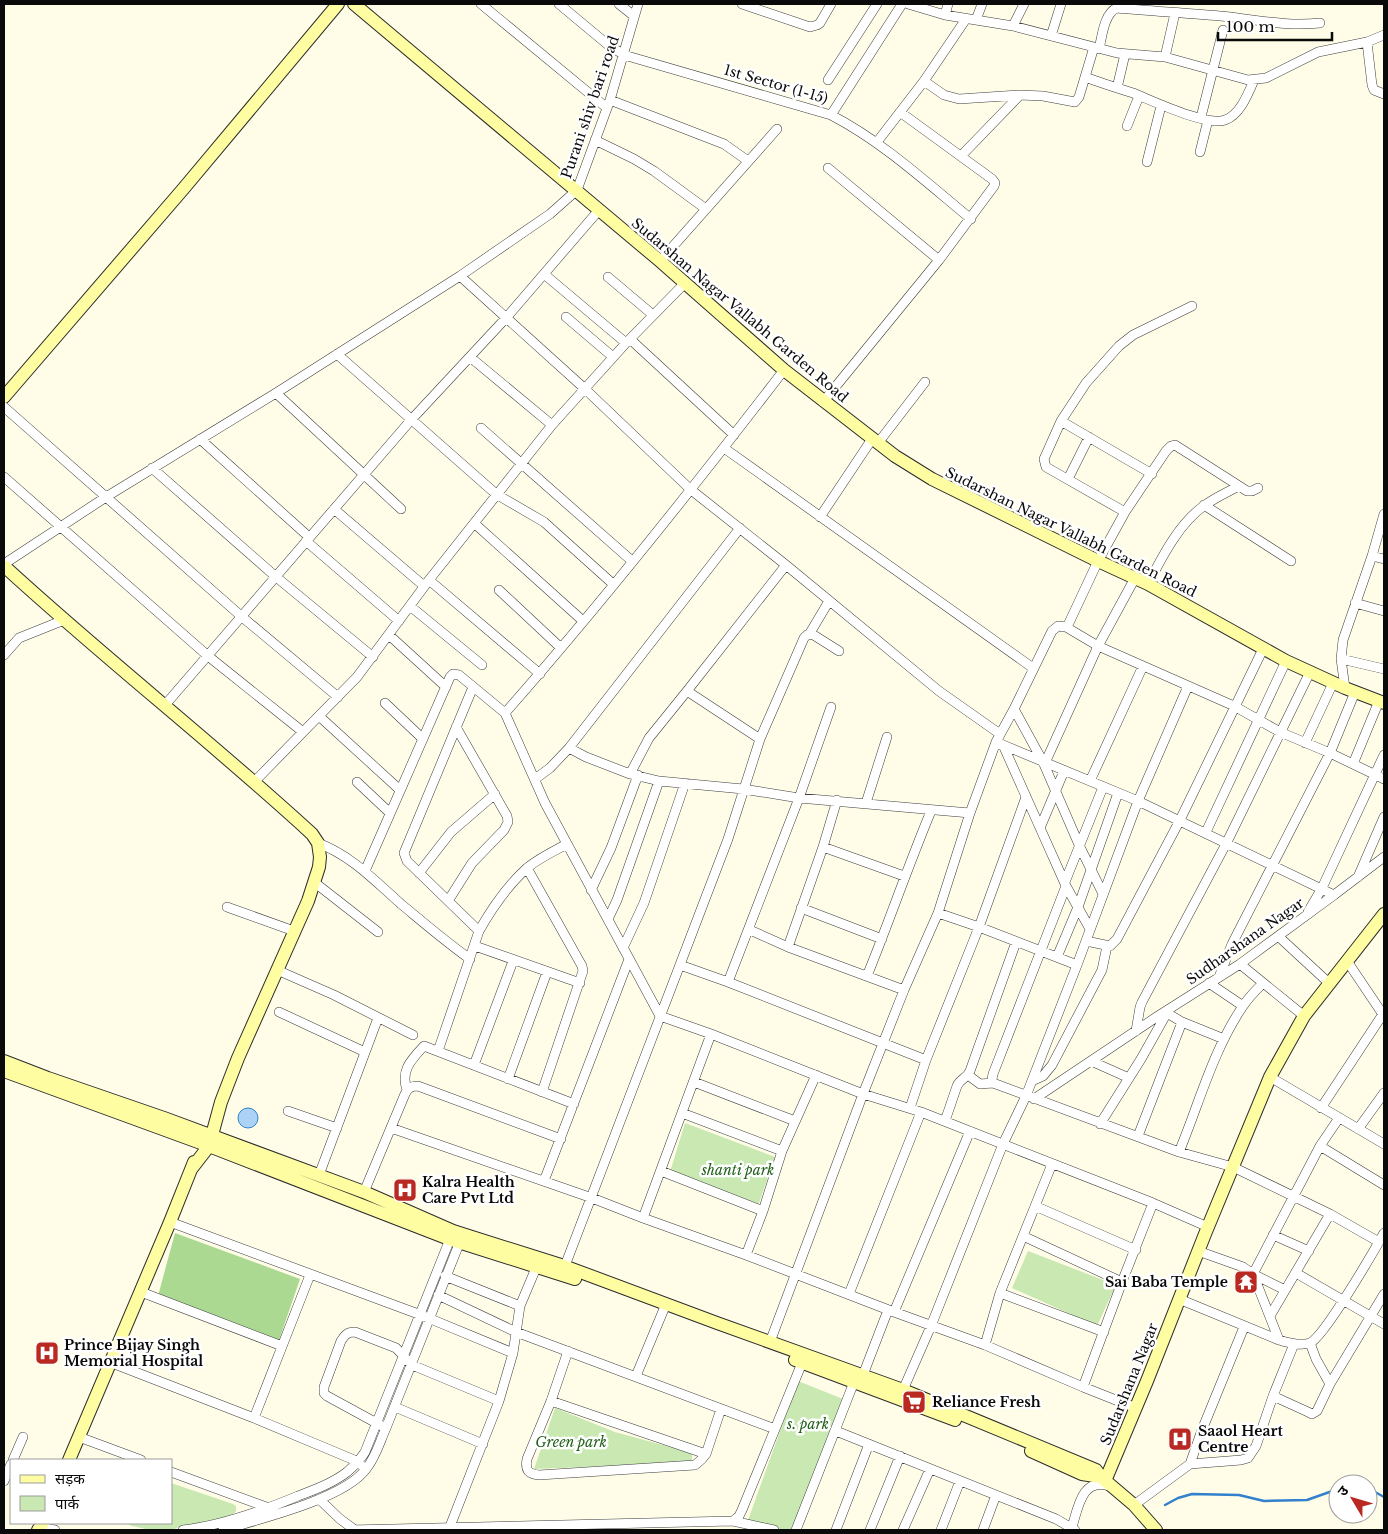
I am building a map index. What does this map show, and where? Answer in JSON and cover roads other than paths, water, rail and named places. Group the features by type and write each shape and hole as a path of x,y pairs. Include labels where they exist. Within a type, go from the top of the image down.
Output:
{"street":[{"path":"4,397 184,188 338,4"},
{"name":"Sudarshan Nagar Vallabh Garden Road","path":"354,4 577,190 784,370 895,456 932,479 1148,584 1286,661 1344,688 1382,702"},
{"path":"481,4 609,104 724,144 748,161"},
{"name":"1st Sector (1-15)","path":"559,4 607,44 624,55 831,115 877,142 972,218"},
{"path":"619,4 634,16"},
{"name":"Purani shiv bari road","path":"577,190 609,104 638,4"},
{"path":"742,4 810,27 820,23 831,4"},
{"path":"828,80 877,4"},
{"path":"831,115 902,4"},
{"path":"908,4 945,15 1013,26 1096,48 1126,54 1165,57 1248,80 1266,78 1318,52 1367,42 1384,35"},
{"path":"945,15 948,4"},
{"path":"976,20 982,4"},
{"path":"1013,26 1024,4"},
{"path":"1051,36 1061,4"},
{"path":"924,81 944,95 959,99 1020,95 1043,96 1075,102 1079,97 1108,15 1117,8 1221,16 1273,24 1320,23"},
{"path":"1165,57 1175,13"},
{"path":"877,142 924,81 966,19"},
{"path":"1200,152 1213,71 1223,30"},
{"path":"1367,42 1372,86 1374,90 1384,94"},
{"path":"1117,88 1126,54"},
{"path":"1085,77 1161,106 1205,119 1219,121 1229,118 1245,99 1254,80"},
{"path":"961,156 1020,95"},
{"path":"1127,126 1139,96"},
{"path":"1147,162 1161,106"},
{"path":"823,402 972,218 995,183 900,112"},
{"path":"660,261 776,129"},
{"path":"595,140 654,170 706,209"},
{"path":"828,168 939,260"},
{"path":"69,1459 314,882 319,867 318,843 312,834 255,782 64,620 4,565 106,497 276,393 460,276 550,214 577,190"},
{"path":"165,705 411,420 506,318 599,210"},
{"path":"544,274 628,341 734,435"},
{"path":"460,276 584,388 690,489 786,565 999,740 1044,763 1180,820 1334,894"},
{"path":"608,277 653,315"},
{"path":"255,782 357,678 427,583 552,425 613,357 685,283"},
{"path":"1125,512 1046,467 1044,460 1060,421 1089,379 1119,346 1133,335 1192,306"},
{"path":"566,316 613,357"},
{"path":"337,354 496,494 544,522 613,584"},
{"path":"470,357 552,425"},
{"path":"505,713 540,674 724,448 784,370"},
{"path":"820,516 875,441 925,382"},
{"path":"276,393 401,509"},
{"path":"4,407 241,616 338,697"},
{"path":"1060,421 1152,474"},
{"path":"480,428 632,561"},
{"path":"1068,479 1089,437"},
{"path":"200,439 399,621"},
{"path":"1066,627 1098,561 1125,512 1171,446 1175,445 1185,450 1250,492 1258,488"},
{"path":"724,448 1033,668"},
{"path":"152,468 275,576 373,657"},
{"path":"4,477 208,656 303,732"},
{"path":"1148,584 1171,542 1193,515 1204,505 1239,486"},
{"path":"1204,505 1291,561"},
{"path":"334,509 540,674"},
{"path":"1219,977 1232,944 1330,752 1344,688 1341,659 1343,640 1372,556 1384,514"},
{"path":"474,523 583,621"},
{"path":"535,779 550,768 569,748 740,528"},
{"path":"1372,556 1384,559"},
{"path":"591,890 611,848 634,775 649,738 786,565"},
{"path":"1044,763 1098,646 1135,578"},
{"path":"499,590 561,648"},
{"path":"563,1270 728,839 760,739 804,638 810,633 829,601"},
{"path":"1355,603 1384,611"},
{"path":"410,606 482,665"},
{"path":"4,655 19,638 64,620"},
{"path":"770,1342 882,1044 938,913 970,813 999,740 1052,631 1058,626 1066,627 1098,646 1234,706 1280,732 1330,752 1384,779"},
{"path":"810,633 839,652"},
{"path":"389,635 446,687"},
{"path":"1086,941 1110,946 1117,939 1180,820 1263,649"},
{"path":"1341,659 1384,669"},
{"path":"1206,832 1286,661"},
{"path":"1090,781 1143,666"},
{"path":"1136,1031 1142,1002 1227,842 1310,672"},
{"path":"365,871 450,677 456,674 505,713 545,803 660,1016 712,1034 863,1094 945,1121 1208,1226"},
{"path":"903,1390 1003,1144 1030,1098 1032,1081 1138,801 1188,686"},
{"path":"473,687 404,853 407,861 480,931"},
{"path":"1305,742 1344,688"},
{"path":"687,692 760,739"},
{"path":"1353,764 1382,702"},
{"path":"384,703 423,739"},
{"path":"728,982 750,930 831,707"},
{"path":"1014,709 1044,763 1055,792 1103,894"},
{"path":"319,716 400,790"},
{"path":"448,901 472,863 507,826 508,822 507,816 495,794 456,727"},
{"path":"866,803 887,738"},
{"path":"999,740 1065,884 1090,929"},
{"path":"569,748 586,757 634,775 660,781 743,789 799,798 970,813"},
{"path":"1307,914 1322,888 1384,755"},
{"path":"1040,828 1064,771"},
{"path":"608,919 617,900 660,781"},
{"path":"356,782 390,813"},
{"path":"623,948 644,903 685,783"},
{"path":"993,1083 993,1074 1042,952 1065,884 1103,787"},
{"path":"1057,957 1078,907 1118,793"},
{"path":"419,873 451,832 495,794"},
{"path":"910,1108 926,1060 979,927 1026,797"},
{"path":"788,947 823,847 837,800"},
{"path":"867,976 882,940 904,876 931,811"},
{"path":"1358,877 1384,817"},
{"path":"318,843 339,852 365,871 432,930 470,959"},
{"path":"438,1051 480,931 501,896 527,868 567,844"},
{"path":"823,847 904,876"},
{"name":"Sudharshana Nagar","path":"1100,1124 1129,1078 1165,1012 1240,964 1384,857"},
{"path":"527,868 582,966 583,971 542,1092"},
{"path":"314,882 378,932"},
{"path":"227,907 294,931"},
{"path":"801,908 882,940"},
{"path":"938,913 1077,965"},
{"path":"1233,1167 1270,1077 1304,1016 1384,915"},
{"path":"750,930 788,947 904,990"},
{"path":"1278,936 1330,984"},
{"path":"945,1121 959,1082 968,1075 1016,942"},
{"path":"475,946 513,961 580,983"},
{"path":"1032,1081 1043,1076 1052,1065 1102,970 1107,946"},
{"path":"544,1181 629,959"},
{"path":"474,1065 513,961"},
{"path":"1321,1108 1384,1015 1347,962"},
{"path":"1240,964 1304,1016"},
{"path":"680,965 926,1060"},
{"path":"277,970 327,992 412,1035"},
{"path":"508,1079 546,972"},
{"path":"1210,983 1243,1006"},
{"path":"1180,1152 1204,1086 1224,1039 1243,1006 1263,983"},
{"path":"279,1012 366,1052"},
{"path":"1030,1098 1091,1061 1165,1012 1182,1022 1224,1039"},
{"path":"319,1175 378,1018"},
{"path":"1138,1136 1182,1022"},
{"path":"642,1218 712,1034"},
{"path":"364,1192 407,1090 404,1081 407,1066 424,1046 574,1104"},
{"path":"4,1061 536,1268 563,1270"},
{"path":"1091,1061 1129,1078"},
{"path":"4,1071 205,1139 319,1175 364,1192 456,1237 563,1270 858,1379 1082,1474 1106,1482"},
{"path":"746,1255 763,1211 782,1151 816,1075"},
{"path":"968,1075 980,1084 993,1083 1100,1124 1180,1152 1233,1167 1330,1214 1379,1242"},
{"path":"1270,1077 1384,1144"},
{"path":"694,1082 795,1121"},
{"path":"407,1090 418,1086 561,1139"},
{"path":"1358,1129 1384,1093"},
{"path":"288,1111 337,1128"},
{"path":"848,1294 921,1112"},
{"path":"682,1113 782,1151"},
{"path":"1279,1340 1253,1274 1320,1146 1339,1118"},
{"path":"391,1128 592,1198 746,1255 930,1326 985,1345 1136,1408"},
{"path":"796,1530 858,1379 891,1311 970,1131"},
{"path":"1320,1146 1384,1185"},
{"path":"985,1345 1000,1294 1052,1164"},
{"name":"Sudarshana Nagar","path":"1106,1482 1233,1167"},
{"path":"661,1172 763,1211"},
{"path":"1083,1387 1154,1203"},
{"path":"1035,1206 1136,1250"},
{"path":"1270,1316 1330,1214"},
{"path":"170,1222 425,1316 513,1352"},
{"path":"1179,1299 1279,1340 1294,1344 1310,1343 1317,1338 1343,1300 1384,1233"},
{"path":"1273,1235 1309,1251"},
{"path":"1023,1236 1122,1282"},
{"path":"222,1530 271,1512 345,1473 359,1462 377,1424 404,1357 438,1295 456,1237"},
{"path":"183,1530 271,1512 319,1499 351,1484 366,1470 375,1454 412,1365 425,1316 456,1237"},
{"path":"1198,1251 1243,1266 1253,1274 1285,1290"},
{"path":"449,1529 499,1401 513,1352 520,1306 536,1268"},
{"path":"1296,1273 1384,1324"},
{"path":"254,1418 310,1275"},
{"path":"445,1276 520,1306"},
{"path":"141,1292 282,1346"},
{"path":"1000,1294 1104,1332"},
{"path":"1273,1396 1308,1412 1315,1413 1330,1384 1384,1294"},
{"path":"438,1295 516,1332 775,1428"},
{"path":"665,1308 770,1342 804,1359"},
{"path":"636,1376 665,1308"},
{"path":"1190,1464 1244,1326"},
{"path":"386,1428 324,1393 324,1387 344,1335 355,1332 396,1348 412,1365 499,1401"},
{"path":"1310,1343 1316,1359 1330,1384"},
{"path":"1134,1505 1190,1464 1241,1460 1248,1458 1252,1454 1294,1344"},
{"path":"568,1351 551,1401 527,1459 528,1471 532,1474 695,1465 706,1454 720,1409"},
{"path":"733,1521 742,1510 804,1359"},
{"path":"112,1362 359,1462 366,1470"},
{"path":"858,1379 903,1390 1096,1470 1106,1482 1134,1505 1156,1530"},
{"path":"551,1401 706,1454"},
{"path":"395,1407 482,1444"},
{"path":"836,1431 1056,1518 1074,1529 1081,1500 1090,1487 1106,1482"},
{"path":"13,1459 23,1437"},
{"path":"79,1437 138,1459"},
{"path":"836,1530 869,1444"},
{"path":"870,1530 900,1456"},
{"path":"4,1481 10,1467"},
{"path":"903,1530 930,1469"},
{"path":"172,1472 271,1512"},
{"path":"941,1530 960,1481"},
{"path":"983,1530 996,1495"},
{"path":"319,1499 340,1519 356,1530"},
{"path":"350,1530 733,1521 774,1530"},
{"path":"40,1527 55,1530"}],"water":[{"path":"248,1108 255,1111 258,1118 255,1125 248,1128 241,1125 238,1118 241,1111"}],"waterway":[{"path":"1165,1505 1178,1498 1192,1494 1239,1495 1264,1501 1307,1500 1328,1493"},
{"path":"1378,1494 1384,1497"}],"place":[{"name":"Kalra Health Care Pvt Ltd","path":"405,1190"},
{"name":"Sai Baba Temple","path":"1246,1282"},
{"name":"Prince Bijay Singh Memorial Hospital","path":"47,1353"},
{"name":"Reliance Fresh","path":"914,1402"},
{"name":"Saaol Heart Centre","path":"1180,1439"}],"park label":[{"name":"shanti park","path":"738,1170"},
{"name":"s. park","path":"808,1424"},
{"name":"Green park","path":"571,1442"}]}
